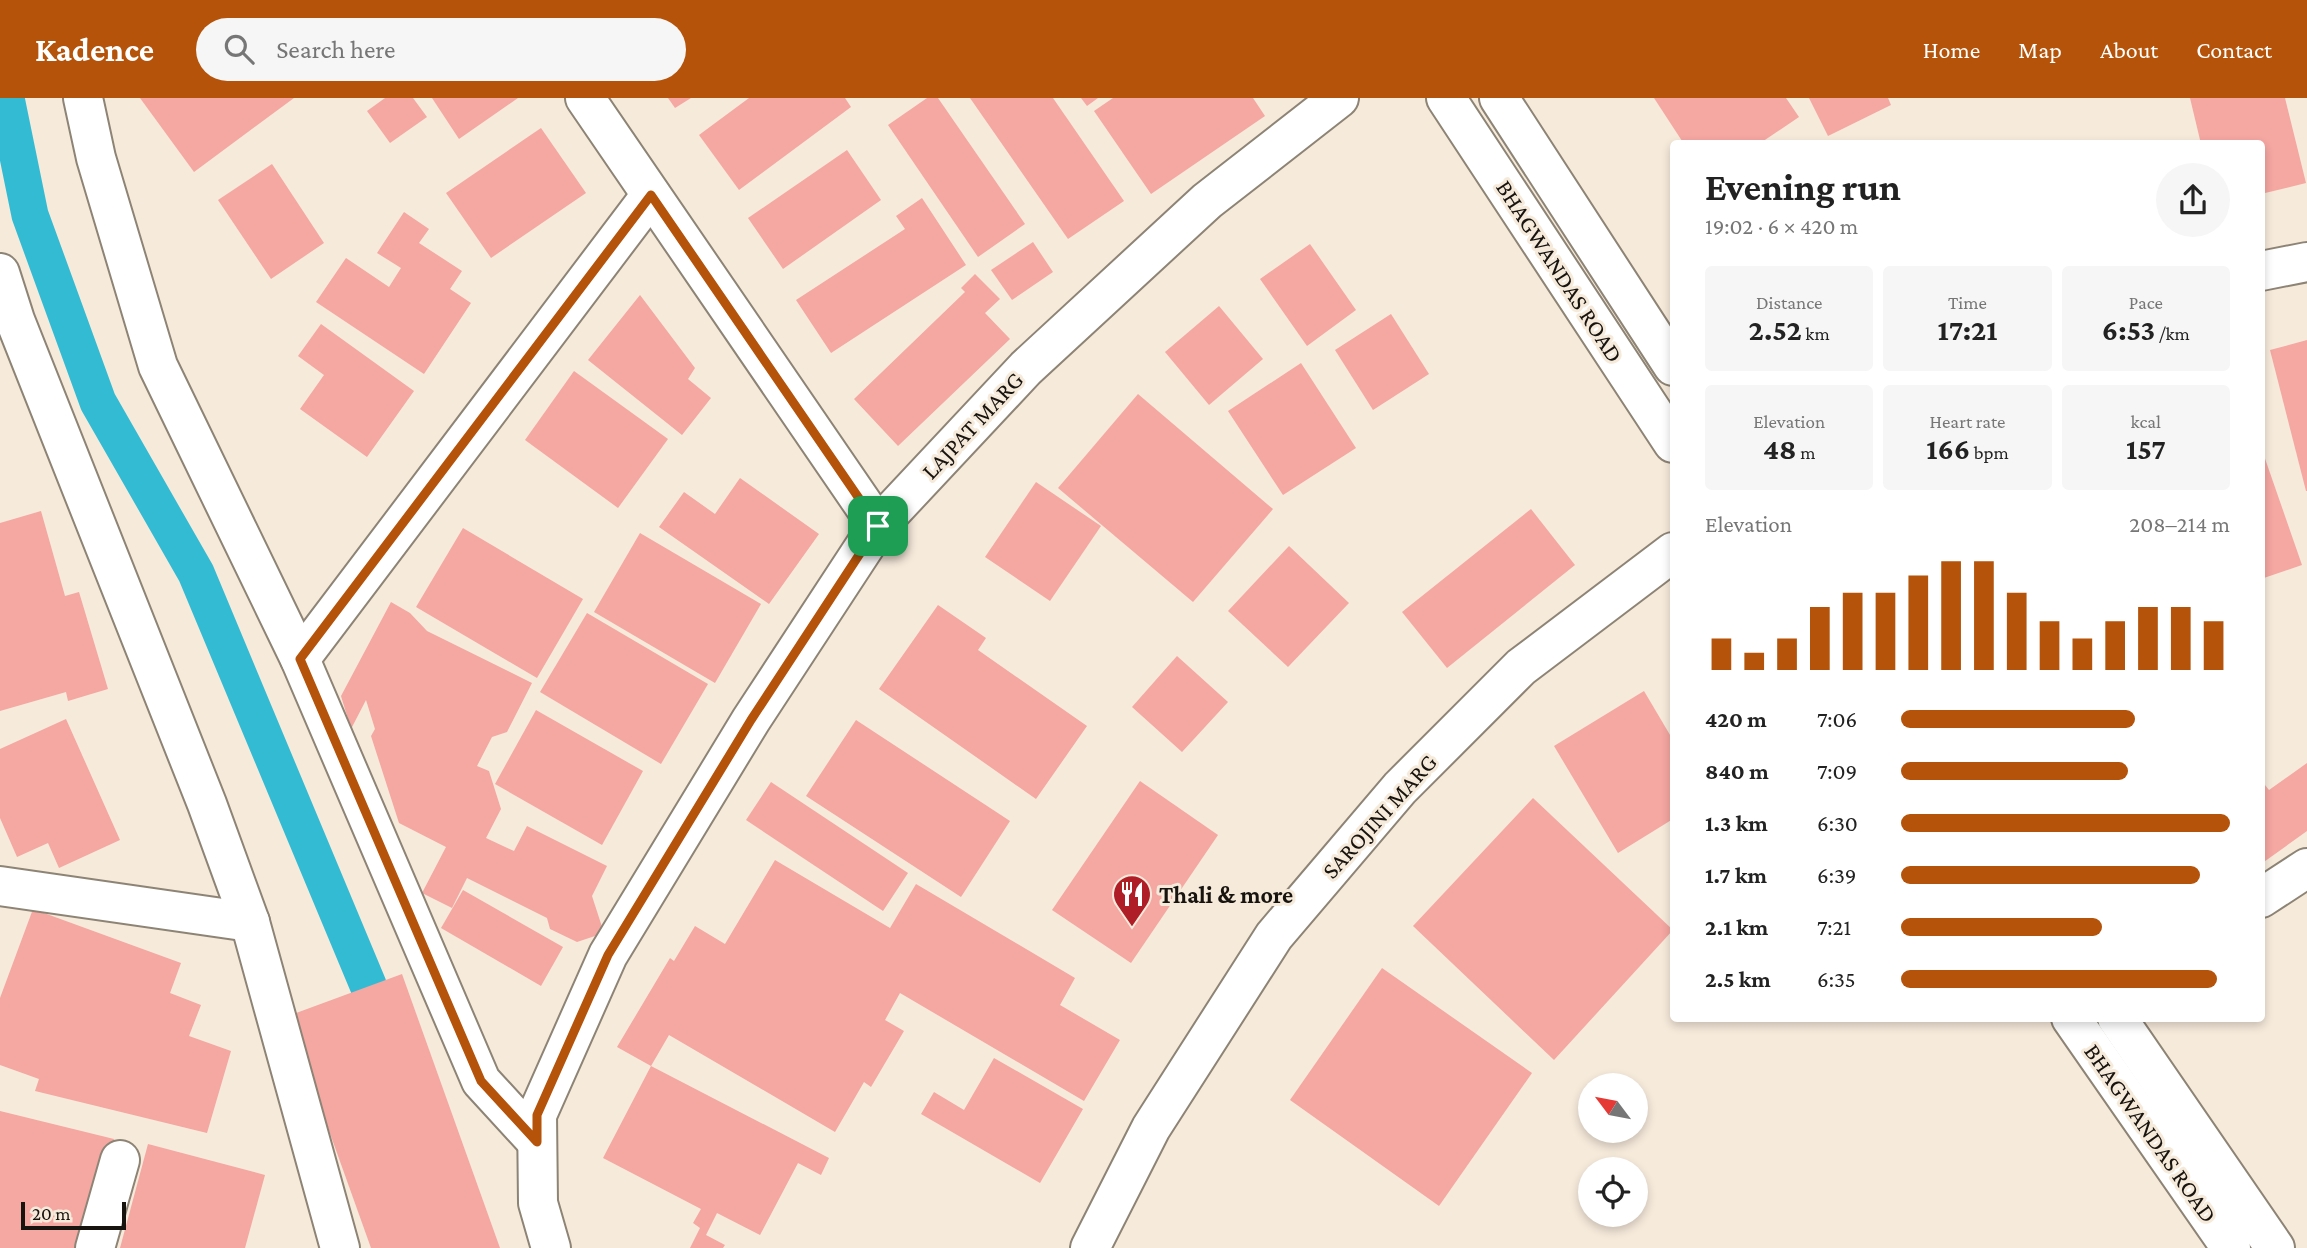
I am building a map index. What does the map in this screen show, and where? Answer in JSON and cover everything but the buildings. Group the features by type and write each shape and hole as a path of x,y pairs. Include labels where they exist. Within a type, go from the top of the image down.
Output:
{"street":[{"path":"83,98 96,158 158,366 300,659 481,1081 537,1142"},
{"path":"585,98 878,526"},
{"name":"LAJPAT MARG","path":"551,1248 538,1203 537,1115 608,955 751,720 878,526 1036,358 1207,201 1339,98"},
{"name":"BHAGWANDAS ROAD","path":"1446,98 1670,438"},
{"name":"BHAGWANDAS ROAD","path":"1505,100 1670,361"},
{"path":"300,659 651,195"},
{"path":"2265,270 2307,262"},
{"path":"0,273 15,320 208,804 250,922 340,1248"},
{"path":"0,355 15,320"},
{"name":"SAROJINI MARG","path":"1090,1248 1151,1128 1283,925 1400,788 1521,667 1670,554"},
{"path":"2265,895 2307,868"},
{"path":"0,886 250,922"},
{"name":"BHAGWANDAS ROAD","path":"2074,1022 2231,1248"},
{"name":"BHAGWANDAS ROAD","path":"2120,1022 2275,1248"},
{"path":"96,1248 120,1160"}],"waterway":[{"path":"6,98 30,215 98,402 196,573 368,985 383,1033"}],"place":[{"name":"Thali & more","path":"1132,928"}],"route":[{"path":"651,195 878,526 751,720 608,955 537,1115 537,1142 481,1081 300,659 651,195"}]}
